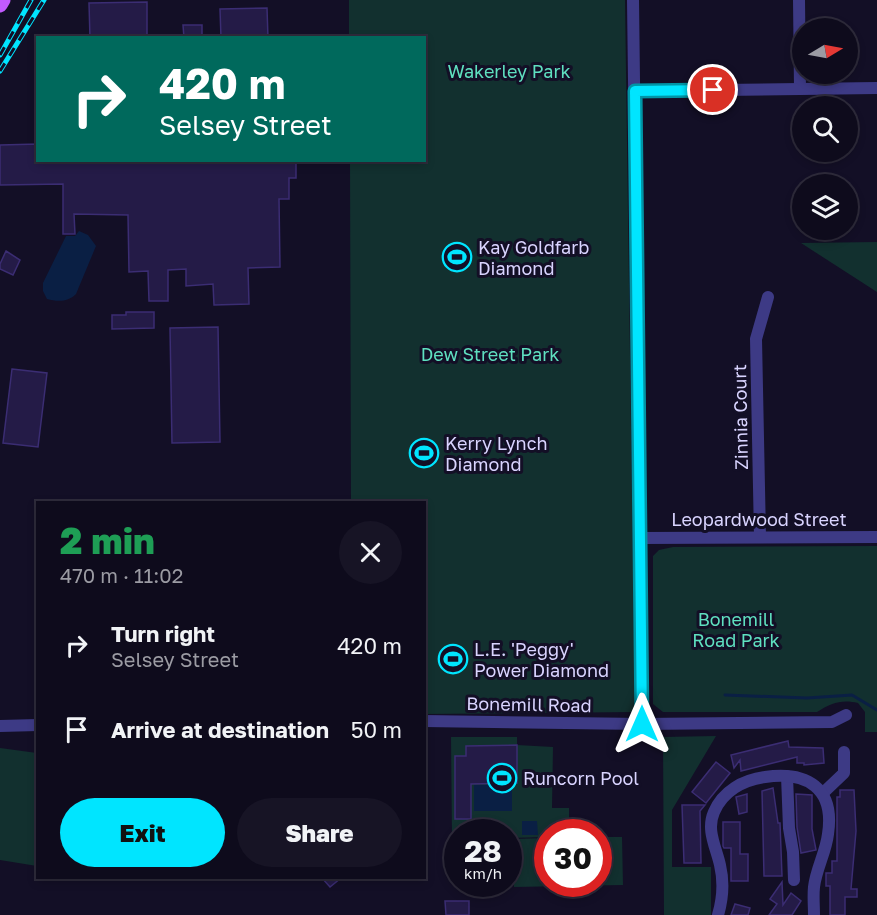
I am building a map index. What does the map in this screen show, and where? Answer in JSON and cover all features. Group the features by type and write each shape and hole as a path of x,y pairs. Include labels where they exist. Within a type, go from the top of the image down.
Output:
{"main road":[{"path":"0,5 3,0"}],"street":[{"path":"633,0 642,724"},
{"path":"799,0 800,89"},
{"path":"635,91 877,88"},
{"name":"Zinnia Court","path":"760,537 756,339 768,297"},
{"name":"Leopardwood Street","path":"641,538 877,537"},
{"name":"Bonemill Road","path":"426,721 642,724 832,722 846,715"},
{"path":"0,726 36,725"},
{"path":"823,793 844,773 844,752"},
{"path":"787,776 794,880"},
{"path":"718,915 723,896 720,864 712,842 710,826 714,812 724,796 736,786 753,778 787,776 808,780 823,793 828,812 828,835 817,868 813,890 814,915"}],"green space":[{"name":"Dew Street Park","path":"349,0 625,0 635,712 426,714 426,501 351,501 350,162 426,162 426,36 349,36"},
{"path":"877,242 877,292 801,243"},
{"name":"Bonemill Road Park","path":"877,546 877,732 865,732 865,712 858,703 847,701 827,706 817,712 663,712 653,704 653,556 659,550 673,547"},
{"path":"716,736 672,810 672,867 711,867 711,915 664,915 663,737"},
{"name":"Runcorn Pool","path":"451,737 517,737 517,745 553,747 552,808 569,808 569,819 534,819 534,837 522,838 522,819 452,819"},
{"path":"0,748 36,753 36,866 0,860"},
{"path":"612,837 622,837 623,885 612,885"},
{"path":"534,838 534,887 522,887 522,839"}],"water":[{"path":"79,231 88,235 96,246 76,294 63,301 47,299 43,291 43,283 66,236 75,236"},
{"path":"474,785 512,785 512,811 474,811"},
{"path":"522,821 534,821 534,835 522,835"}],"building":[{"path":"147,2 147,36 90,36 89,3"},
{"path":"267,8 268,36 221,36 220,9"},
{"path":"183,25 202,25 202,36 184,36"},
{"path":"36,144 36,162 296,162 296,178 289,178 289,199 279,199 280,267 248,268 249,304 214,305 213,284 186,286 186,269 168,270 168,301 149,301 148,271 129,272 128,215 74,214 75,234 63,234 63,184 0,185 0,145"},
{"path":"6,251 20,260 13,275 0,269"},
{"path":"126,312 154,312 154,328 112,329 112,315 126,315"},
{"path":"218,327 220,442 172,443 170,328"},
{"path":"12,369 47,373 38,447 3,443"},
{"path":"788,741 789,747 823,748 824,763 804,765 804,763 797,763 797,757 741,771 740,760 734,768 731,755"},
{"path":"517,745 517,783 471,784 471,819 455,819 455,756 466,756 466,746"},
{"path":"716,762 730,773 706,803 692,792"},
{"path":"773,788 778,823 780,823 782,876 764,876 762,791"},
{"path":"840,790 854,790 856,831 851,889 857,889 857,897 845,897 845,915 830,915 830,886 826,886 826,873 832,873 832,861 837,861 837,797 840,797"},
{"path":"747,794 747,812 739,814 736,797"},
{"path":"796,794 812,795 812,829 816,850 801,853"},
{"path":"682,805 705,805 700,811 701,863 684,863"},
{"path":"723,822 740,822 740,854 748,854 748,881 731,881 731,848 723,846"},
{"path":"323,879 340,879 330,887"},
{"path":"782,882 783,905 791,893 801,901 792,915 769,915 777,904 770,899"},
{"path":"445,901 469,901 469,915 446,915"},
{"path":"735,904 750,908 748,915 731,915"}],"waterway":[{"path":"725,695 807,698 852,695 877,710"}],"railway":[{"path":"0,55 31,0"},
{"path":"0,71 44,0"}],"place":[{"name":"Kay Goldfarb Diamond","path":"457,257"},
{"name":"Kerry Lynch Diamond","path":"424,453"},
{"name":"L.E. 'Peggy' Power Diamond","path":"453,659"},
{"name":"Runcorn Pool","path":"502,778"}],"route":[{"path":"642,724 635,91 713,90"}],"park label":[{"name":"Wakerley Park","path":"509,71"}]}
